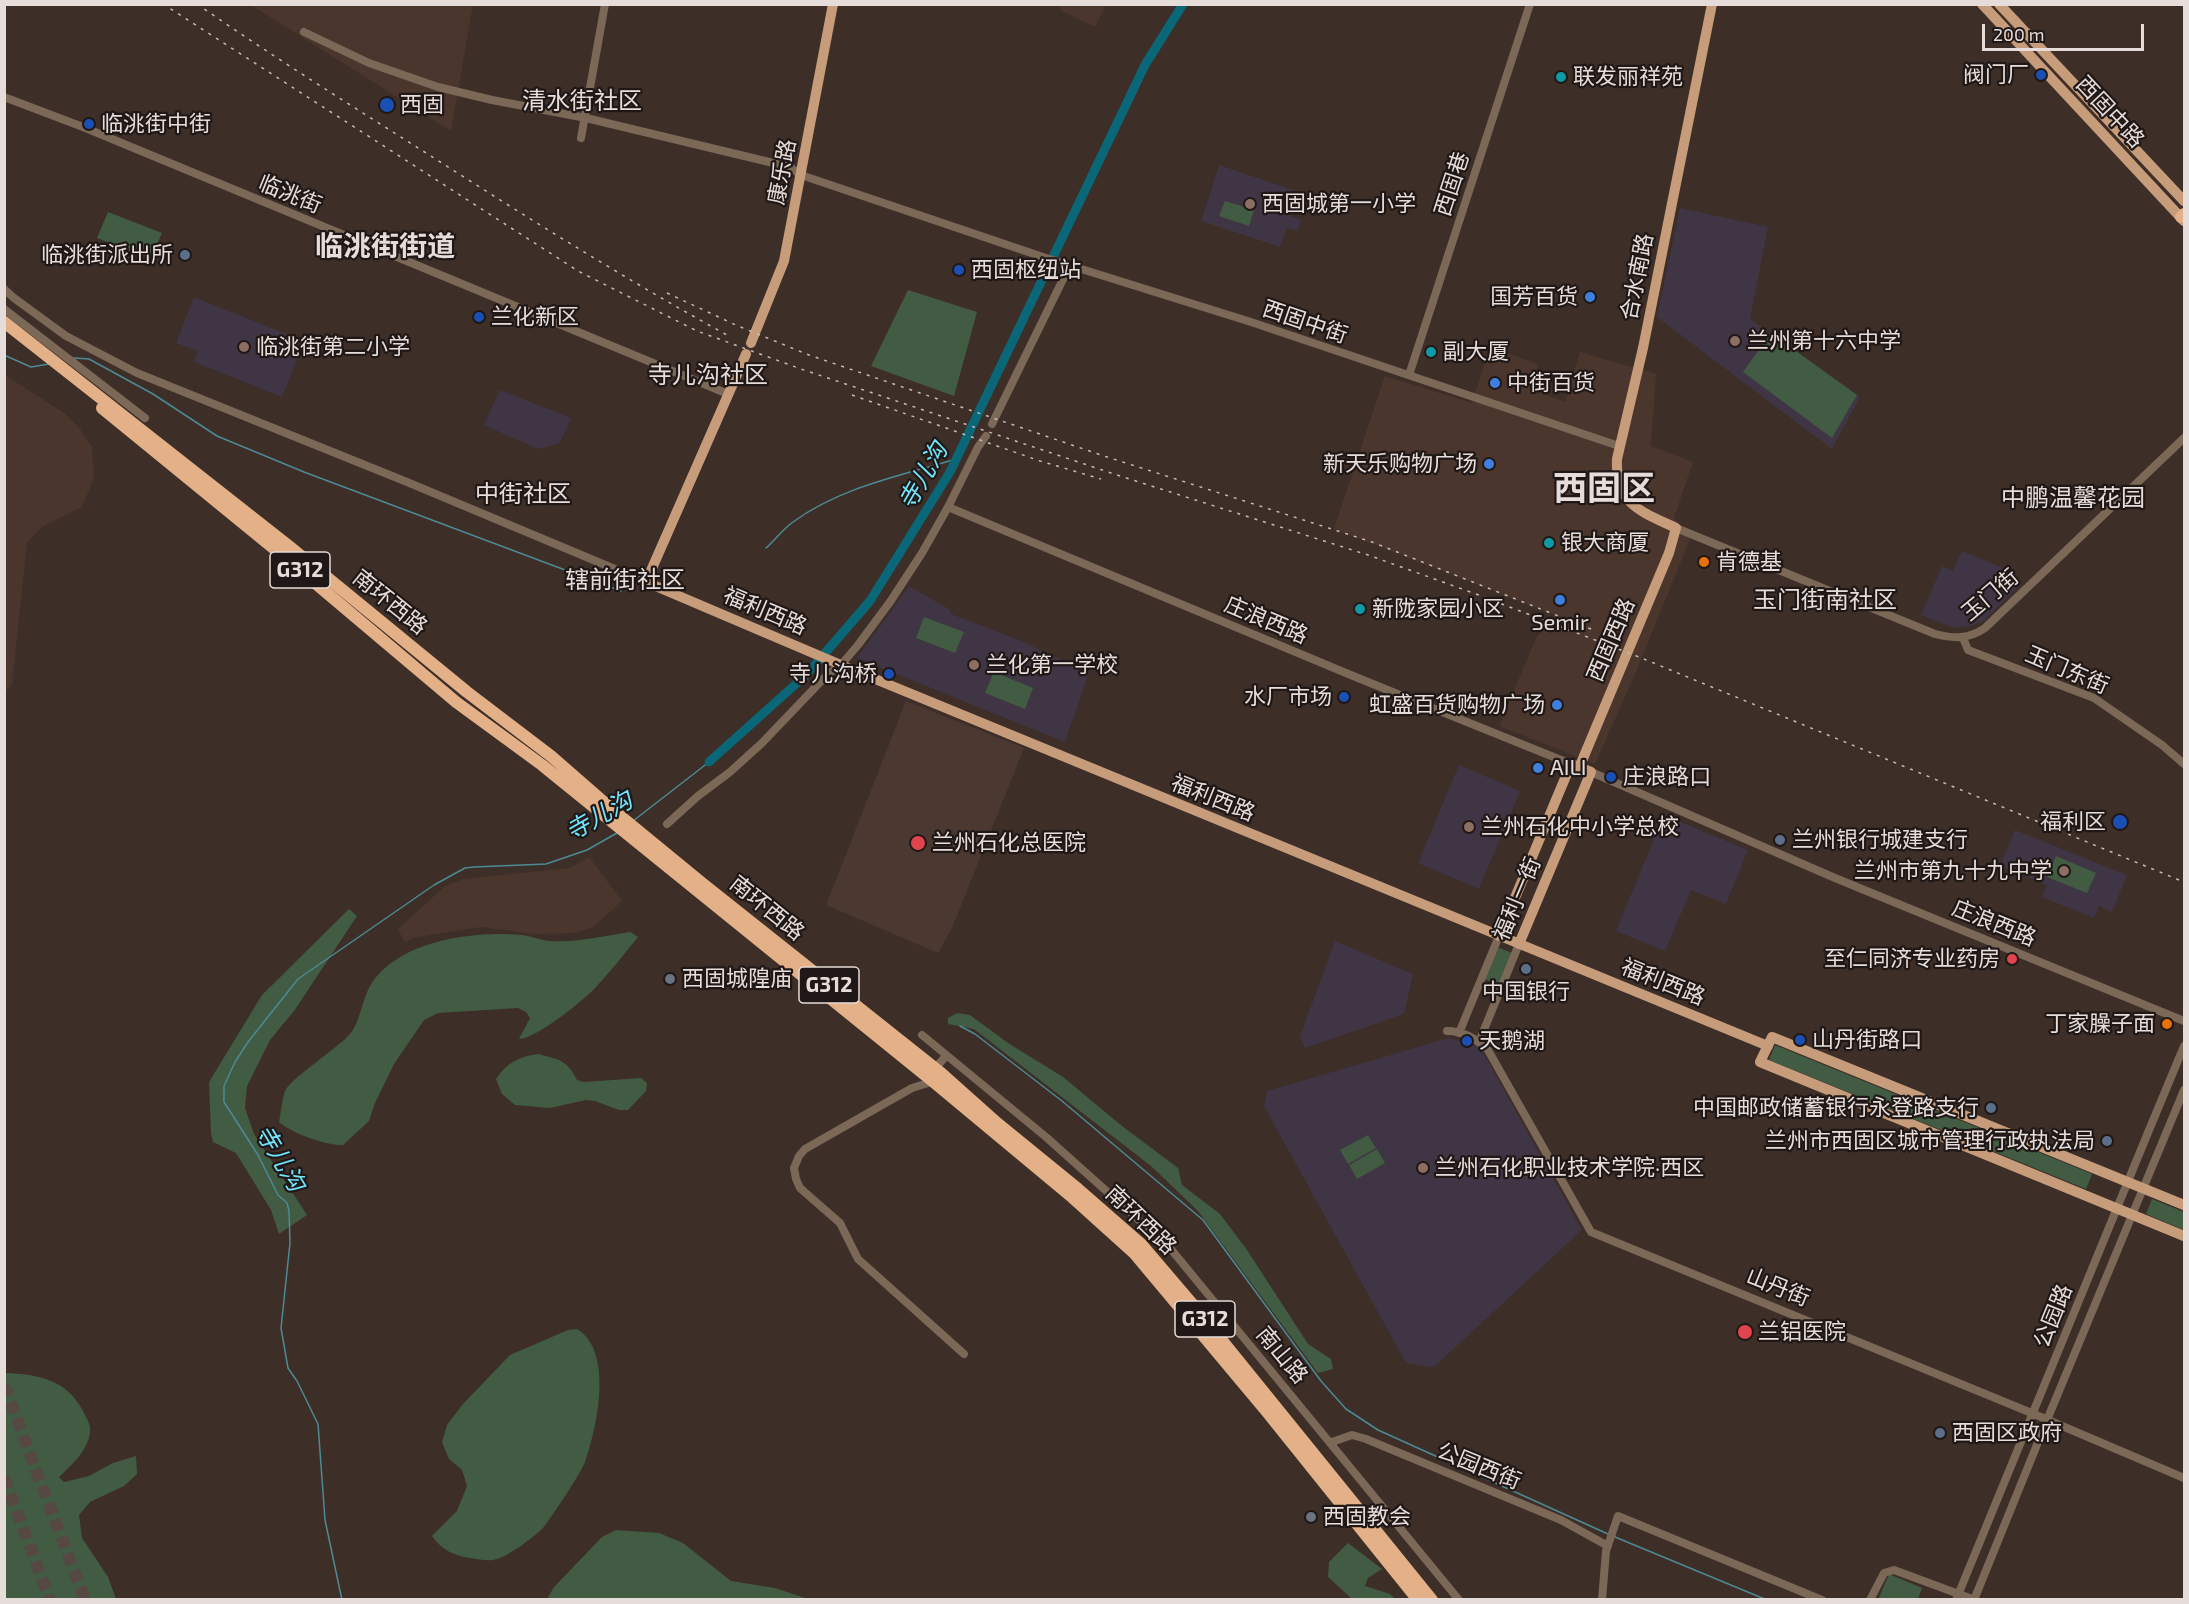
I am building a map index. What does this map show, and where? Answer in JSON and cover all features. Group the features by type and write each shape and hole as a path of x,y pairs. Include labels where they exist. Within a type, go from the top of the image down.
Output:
{"highway":[{"name":"南环西路","path":"4,322 62,372 467,692 610,815 1141,1244 1206,1320 1432,1599"},
{"name":"南环西路","path":"4,331 62,372"},
{"name":"南环西路","path":"938,1078 1134,1252 1418,1599"}],"main road":[{"name":"康乐路","path":"751,343 780,272 833,4"},
{"name":"合水南路","path":"1676,528 1634,508 1626,498 1617,477 1617,459 1643,348 1712,4"},
{"name":"西固中路","path":"1982,4 2183,217"},
{"name":"西固中路","path":"1999,4 2184,201"},
{"path":"645,582 746,354"},
{"name":"西固西路","path":"1575,766 1669,553 1676,528"},
{"name":"福利西路","path":"645,582 1499,936 2184,1205"},
{"path":"1575,766 1591,772"},
{"name":"福利一街","path":"1499,936 1575,766"},
{"name":"福利一街","path":"1519,944 1591,772"},
{"path":"1770,1042 1760,1062 2184,1236"}],"street":[{"path":"581,138 605,4"},
{"name":"西固巷","path":"1409,375 1530,4"},
{"name":"西固中街","path":"304,32 369,63 427,84 492,100 586,118 790,167 801,175 938,222 1251,322 1619,446"},
{"name":"临洮街","path":"4,97 83,127 728,394"},
{"path":"992,424 1066,264"},
{"path":"4,289 66,336 137,373 407,482 645,582"},
{"path":"4,309 145,418"},
{"path":"667,824 698,796 730,772 778,727 839,664 890,602 948,507 978,447 986,436"},
{"name":"玉门街","path":"1676,528 1935,634 1964,638 1977,634 1985,628 2184,438"},
{"name":"庄浪西路","path":"948,507 1575,766"},
{"name":"玉门东街","path":"1964,638 1968,650 2094,698 2162,745 2184,764"},
{"name":"庄浪西路","path":"1591,772 1835,878 2184,1021"},
{"name":"福利一街","path":"1460,1033 1499,936"},
{"name":"福利一街","path":"1479,1042 1519,944"},
{"name":"山丹街","path":"1448,1031 1460,1033 1479,1042 1488,1050 1591,1232 2184,1478"},
{"name":"南山路","path":"922,1035 1046,1137 1170,1248 1459,1599"},
{"name":"公园路","path":"1958,1596 2184,1046"},
{"path":"944,1054 928,1083 912,1088 805,1149 797,1160 794,1172 800,1188 840,1223 858,1259 964,1354"},
{"name":"公园路","path":"1975,1599 2184,1090"},
{"name":"公园西街","path":"1332,1442 1352,1436 1366,1439 1609,1541"},
{"path":"1602,1599 1604,1562 1618,1516 1822,1599"},
{"path":"1870,1599 1884,1573 1894,1570 1958,1596 1975,1599"}],"shaded area":[{"path":"1062,4 1106,5 1095,27 1060,10"},
{"path":"251,5 473,5 451,131"},
{"name":"西固城第一小学","path":"1219,165 1299,192 1290,216 1301,220 1298,231 1287,228 1280,247 1201,221"},
{"name":"兰州第十六中学","path":"1680,208 1768,227 1750,319 1860,397 1832,449 1657,317"},
{"name":"临洮街第二小学","path":"194,297 304,341 282,397 194,362 198,351 176,343"},
{"path":"1490,347 1538,364 1532,390 1565,402 1580,352 1656,374 1651,446 1693,462 1674,518 1691,537 1636,672 1595,764 1499,726 1536,638 1556,615 1334,529 1385,376 1472,403"},
{"path":"5,375 64,413 80,429 92,447 94,478 82,507 42,527 27,542 12,685 5,691"},
{"path":"500,390 571,418 560,443 538,449 484,425"},
{"path":"1962,551 2013,572 2021,583 1985,620 1971,626 1954,628 1921,615 1942,566 1953,571"},
{"name":"兰化第一学校","path":"909,586 949,609 951,614 1014,638 1089,672 1065,742 857,658"},
{"name":"兰州石化总医院","path":"906,701 1024,748 952,928 938,953 826,905"},
{"name":"兰州石化中小学总校","path":"1459,765 1520,791 1479,889 1418,863"},
{"path":"1664,815 1748,850 1726,904 1691,890 1665,951 1616,931"},
{"name":"兰州市第九十九中学","path":"2015,830 2127,875 2112,912 2099,906 2094,918 2042,897 2047,885 2000,866"},
{"path":"589,857 622,901 592,928 573,933 536,934 481,927 412,938 405,943 398,929 445,886 463,879 570,868"},
{"path":"1335,941 1413,974 1404,1014 1305,1048 1300,1036"},
{"name":"兰州石化职业技术学院·西区","path":"1449,1038 1480,1047 1582,1230 1434,1367 1406,1363 1264,1106 1267,1091"}],"green space":[{"path":"1225,201 1254,210 1249,226 1219,216"},
{"path":"108,212 162,233 151,259 97,238"},
{"path":"908,290 977,312 954,396 871,366"},
{"path":"1771,333 1857,395 1832,438 1743,372"},
{"path":"924,617 964,632 955,653 916,638"},
{"path":"994,672 1033,688 1025,709 985,693"},
{"path":"2056,856 2096,873 2087,893 2047,877"},
{"path":"349,909 357,916 294,1011 270,1040 247,1086 245,1108 254,1134 307,1215 279,1234 271,1210 236,1153 213,1142 209,1082 262,995"},
{"path":"630,932 638,937 596,987 581,1001 537,1033 519,1039 530,1018 526,1012 518,1008 438,1013 424,1020 394,1064 369,1121 343,1145 310,1138 279,1122 285,1091 289,1085 350,1034 372,983 391,963 407,953 444,940 464,936 504,934 569,941"},
{"path":"1497,947 1512,953 1500,985 1484,979"},
{"path":"957,1013 970,1015 1008,1043 1063,1077 1122,1126 1178,1168 1182,1185 1220,1214 1247,1250 1308,1344 1331,1359 1333,1369 1318,1373 1198,1211 1151,1166 974,1029 948,1024 948,1018"},
{"path":"1775,1045 2092,1174 2086,1189 1769,1060"},
{"path":"538,1054 562,1061 577,1080 584,1082 641,1078 647,1083 646,1091 628,1110 619,1110 586,1100 550,1108 515,1105 502,1094 496,1079 514,1061"},
{"path":"1368,1135 1376,1148 1348,1164 1340,1150"},
{"path":"1377,1149 1385,1163 1357,1179 1349,1165"},
{"path":"2152,1199 2184,1212 2184,1230 2146,1214"},
{"path":"577,1329 588,1340 596,1354 599,1372 594,1430 585,1462 578,1476 543,1528 508,1554 494,1560 487,1560 453,1554 439,1545 432,1536 457,1511 467,1486 462,1470 449,1459 442,1442 447,1425 463,1404 510,1355 568,1330"},
{"path":"5,1373 30,1375 52,1381 71,1394 85,1415 90,1428 88,1440 78,1457 59,1477 64,1482 89,1476 113,1463 136,1456 137,1474 124,1486 90,1502 79,1515 82,1538 108,1577 116,1599 5,1599"},
{"path":"616,1530 659,1533 683,1543 731,1581 775,1588 808,1599 547,1599 554,1587 602,1537"},
{"path":"1348,1543 1382,1569 1368,1578 1365,1586 1390,1594 1395,1599 1352,1599 1328,1577 1329,1562"},
{"path":"1889,1574 1922,1588 1918,1599 1878,1600"}],"waterway":[{"name":"寺儿沟","path":"709,762 807,674 870,601 950,472 1145,65 1183,4"},
{"path":"4,355 31,367 49,364"},
{"path":"74,358 89,359 153,394 217,436 304,472 621,591"},
{"path":"766,548 793,522 831,500 872,484 956,459"},
{"name":"寺儿沟","path":"633,821 709,762"},
{"name":"寺儿沟","path":"342,1600 325,1520 318,1424 288,1368 281,1328 290,1243 289,1211 287,1203 278,1195 258,1155 224,1102 224,1086 235,1062 248,1042 298,979 434,885 465,868 546,864 587,850 617,833"},
{"path":"960,1026 975,1034 1062,1101 1203,1220 1321,1381 1346,1409 1378,1430 1608,1534"},
{"path":"1615,1537 1767,1600"}],"tunnel":[{"path":"4,1385 85,1600"},
{"path":"4,1477 50,1600"}],"railway":[{"path":"163,4 578,271 697,331 801,369 1117,475 1368,555 1476,594 1639,657 2184,882"},
{"path":"197,4 507,204 616,271 727,335"},
{"path":"667,293 738,326 809,355 1107,457 1372,542 1596,631"},
{"path":"852,395 1040,461 1101,479"}],"place":[{"name":"阀门厂","path":"2041,75"},
{"name":"联发丽祥苑","path":"1561,77"},
{"name":"西固","path":"387,105"},
{"name":"临洮街中街","path":"89,124"},
{"name":"西固城第一小学","path":"1250,204"},
{"name":"临洮街派出所","path":"185,255"},
{"name":"西固枢纽站","path":"959,270"},
{"name":"国芳百货","path":"1590,297"},
{"name":"兰化新区","path":"479,317"},
{"name":"兰州第十六中学","path":"1735,341"},
{"name":"临洮街第二小学","path":"244,347"},
{"name":"副大厦","path":"1431,352"},
{"name":"中街百货","path":"1495,383"},
{"name":"新天乐购物广场","path":"1489,464"},
{"name":"银大商厦","path":"1549,543"},
{"name":"肯德基","path":"1704,562"},
{"name":"Semir","path":"1560,600"},
{"name":"新陇家园小区","path":"1360,609"},
{"name":"兰化第一学校","path":"974,665"},
{"name":"寺儿沟桥","path":"889,674"},
{"name":"水厂市场","path":"1344,697"},
{"name":"虹盛百货购物广场","path":"1557,705"},
{"name":"AILI","path":"1538,768"},
{"name":"庄浪路口","path":"1611,777"},
{"name":"福利区","path":"2120,822"},
{"name":"兰州石化中小学总校","path":"1469,827"},
{"name":"兰州银行城建支行","path":"1780,840"},
{"name":"兰州石化总医院","path":"918,843"},
{"name":"兰州市第九十九中学","path":"2064,871"},
{"name":"至仁同济专业药房","path":"2012,959"},
{"name":"中国银行","path":"1526,969"},
{"name":"西固城隍庙","path":"670,979"},
{"name":"丁家臊子面","path":"2167,1024"},
{"name":"山丹街路口","path":"1800,1040"},
{"name":"天鹅湖","path":"1467,1041"},
{"name":"中国邮政储蓄银行永登路支行","path":"1991,1108"},
{"name":"兰州市西固区城市管理行政执法局","path":"2107,1141"},
{"name":"兰州石化职业技术学院·西区","path":"1423,1168"},
{"name":"兰铝医院","path":"1745,1332"},
{"name":"西固区政府","path":"1940,1433"},
{"name":"西固教会","path":"1311,1517"}],"district":[{"name":"清水街社区","path":"582,101"},
{"name":"临洮街街道","path":"385,247"},
{"name":"寺儿沟社区","path":"708,375"},
{"name":"西固区","path":"1604,489"},
{"name":"中街社区","path":"523,494"},
{"name":"中鹏温馨花园","path":"2073,498"},
{"name":"辖前街社区","path":"625,580"},
{"name":"玉门街南社区","path":"1825,600"}]}
